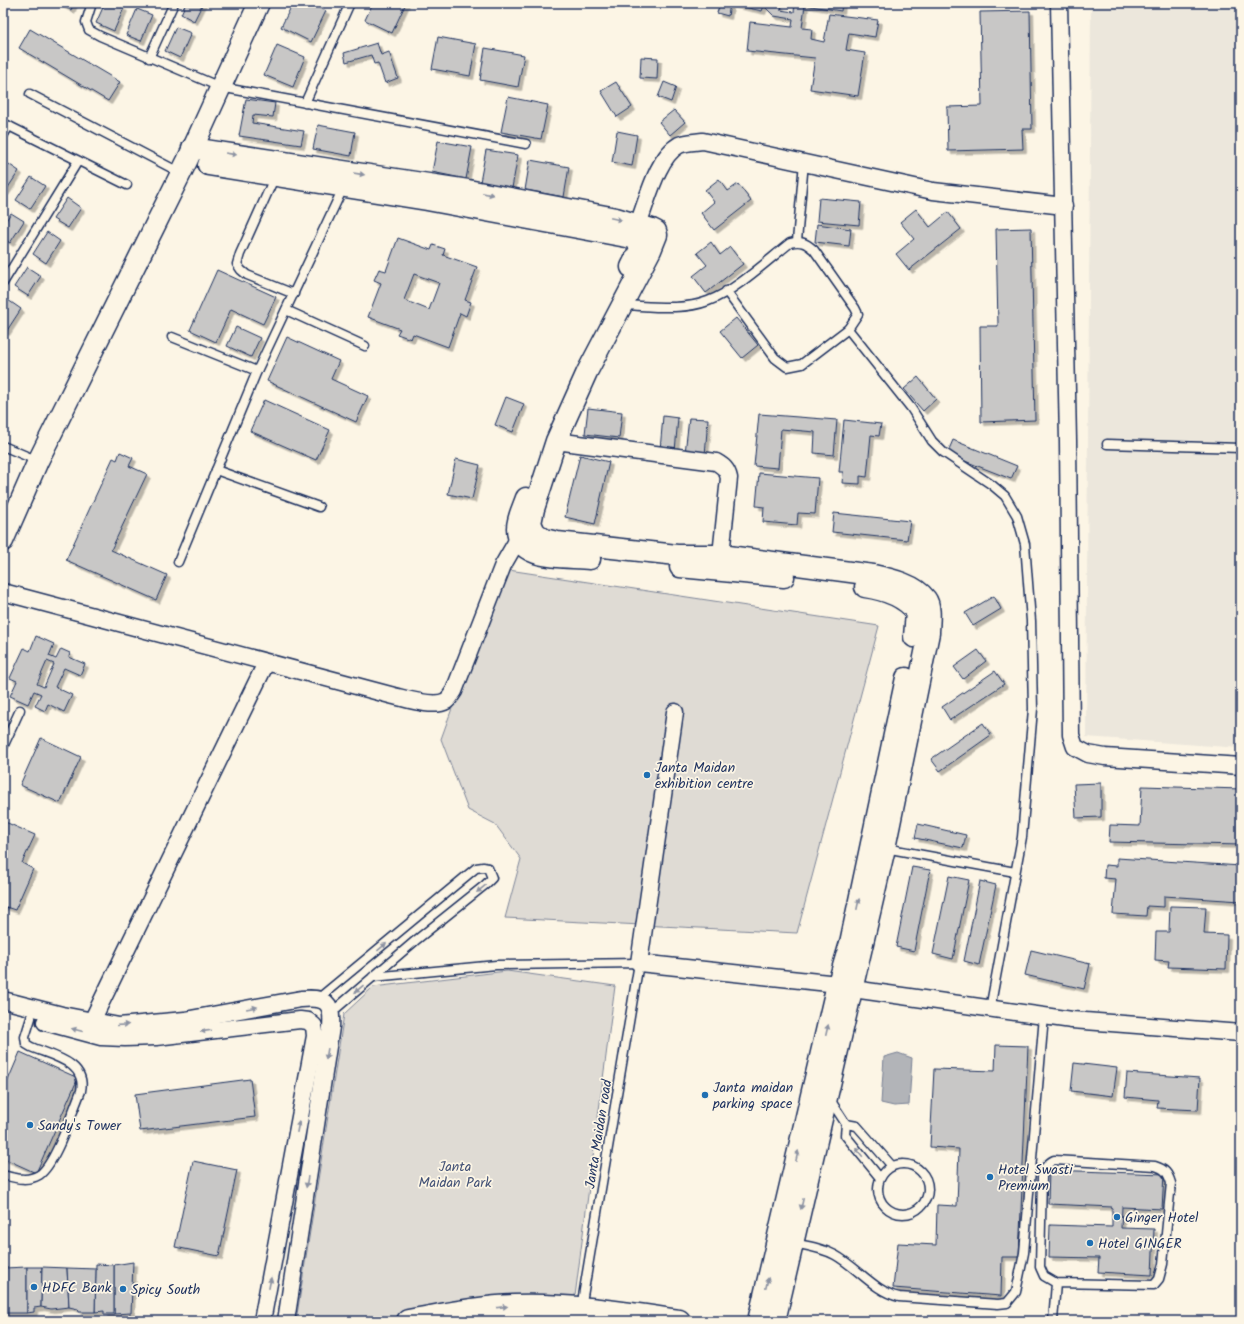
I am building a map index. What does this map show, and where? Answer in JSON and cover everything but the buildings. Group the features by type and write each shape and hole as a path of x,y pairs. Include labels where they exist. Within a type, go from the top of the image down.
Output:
{"main road":[{"path":"408,1321 513,1306 554,1306 679,1321"}],"street":[{"path":"3,542 38,461 187,161 259,3"},
{"path":"1059,3 1064,206 1071,735 1075,747 1088,754 1105,757 1241,766"},
{"path":"638,224 658,170 667,156 679,145 703,141 933,191 1064,206"},
{"path":"187,161 344,186 632,238 639,242 640,249 586,348 547,438 517,526 518,539 522,547 533,553 546,556 725,570 870,588 896,595 911,605 916,612 914,641 850,943 845,987 828,1096 775,1321"},
{"path":"187,161 468,190 652,228 656,231 656,235 651,250 596,353 556,441 534,509 531,523 535,532 544,539 557,542 677,555 721,555 874,575 897,580 917,591 927,600 929,613 928,633 885,848 845,987 758,1321"},
{"path":"556,441 716,462 723,466 727,470 729,478 721,555"},
{"path":"3,592 266,663 426,703 446,700 454,691 503,565 518,539"},
{"path":"92,1021 266,663"},
{"path":"675,712 639,963 845,987 1072,1020 1241,1033"},
{"path":"3,1000 119,1026 185,1020 300,999 318,998 325,1001 332,1012 331,1027 286,1321"},
{"path":"3,1011 101,1037 156,1037 300,1020 308,1021 314,1026 315,1036 262,1321"}],"lane":[{"path":"92,3 86,22 89,30 149,58 220,87 526,144"},
{"path":"149,58 174,3"},
{"path":"305,103 350,3"},
{"path":"30,94 187,161"},
{"path":"3,136 6,124 127,185"},
{"path":"3,283 78,161"},
{"path":"797,241 804,162"},
{"path":"275,176 240,254 238,264 240,270 247,274 294,294"},
{"path":"178,562 257,371 344,186"},
{"path":"622,305 687,305 708,301 726,291 790,243 797,241 806,243 814,250 856,308 858,314 848,329 802,364 787,367 775,358 726,291"},
{"path":"286,310 365,346"},
{"path":"848,329 911,408 932,441 960,465 996,488 1005,496 1017,516 1025,544 1031,622 1032,709 1022,837 990,1009"},
{"path":"172,337 257,371"},
{"path":"1107,444 1241,448"},
{"path":"3,446 38,461"},
{"path":"216,470 319,507"},
{"path":"3,747 20,710"},
{"path":"885,848 1015,872"},
{"path":"318,998 476,868 488,868 492,878 485,885 373,976 332,1012"},
{"path":"373,976 496,965 639,963"},
{"name":"Janta Maidan road","path":"581,1309 639,963"},
{"path":"793,1243 825,1250 836,1255 888,1294 899,1297 998,1304 1008,1303 1016,1292 1024,1253 1044,1016"},
{"path":"3,1175 19,1179 28,1178 39,1175 50,1164 81,1091 83,1082 80,1072 70,1063 31,1048 26,1044 25,1037 31,1018"},
{"path":"828,1096 846,1124 845,1135 880,1178"},
{"path":"846,1124 857,1126 892,1166"},
{"path":"1062,1160 1155,1166 1164,1169 1169,1174 1171,1183 1163,1264 1159,1279 1154,1285 1056,1283 1044,1276 1040,1267 1042,1177 1048,1162 1062,1160"},
{"path":"909,1164 923,1173 927,1181 928,1189 922,1205 908,1214 892,1212 880,1202 878,1194 880,1178 892,1166 909,1164"},
{"path":"1053,1321 1056,1283"}],"shaded area":[{"path":"1091,3 1241,3 1241,748 1086,737"},
{"path":"898,1053 912,1058 909,1105 894,1106 881,1103 884,1057"}],"green space":[{"name":"Janta Maidan exhibition centre","path":"502,569 879,626 797,933 505,918 521,859 495,824 468,810 441,739"},
{"name":"Janta Maidan Park","path":"507,971 615,986 575,1296 376,1321 296,1321 344,1014 373,987"}],"place":[{"name":"Janta Maidan exhibition centre","path":"647,775"},
{"name":"Janta maidan parking space","path":"705,1095"},
{"name":"Sandy's Tower","path":"30,1125"},
{"name":"Hotel Swasti Premium","path":"990,1177"},
{"name":"Ginger Hotel","path":"1117,1217"},
{"name":"Hotel GINGER","path":"1090,1243"},
{"name":"HDFC Bank","path":"34,1287"},
{"name":"Spicy South","path":"123,1289"}]}
